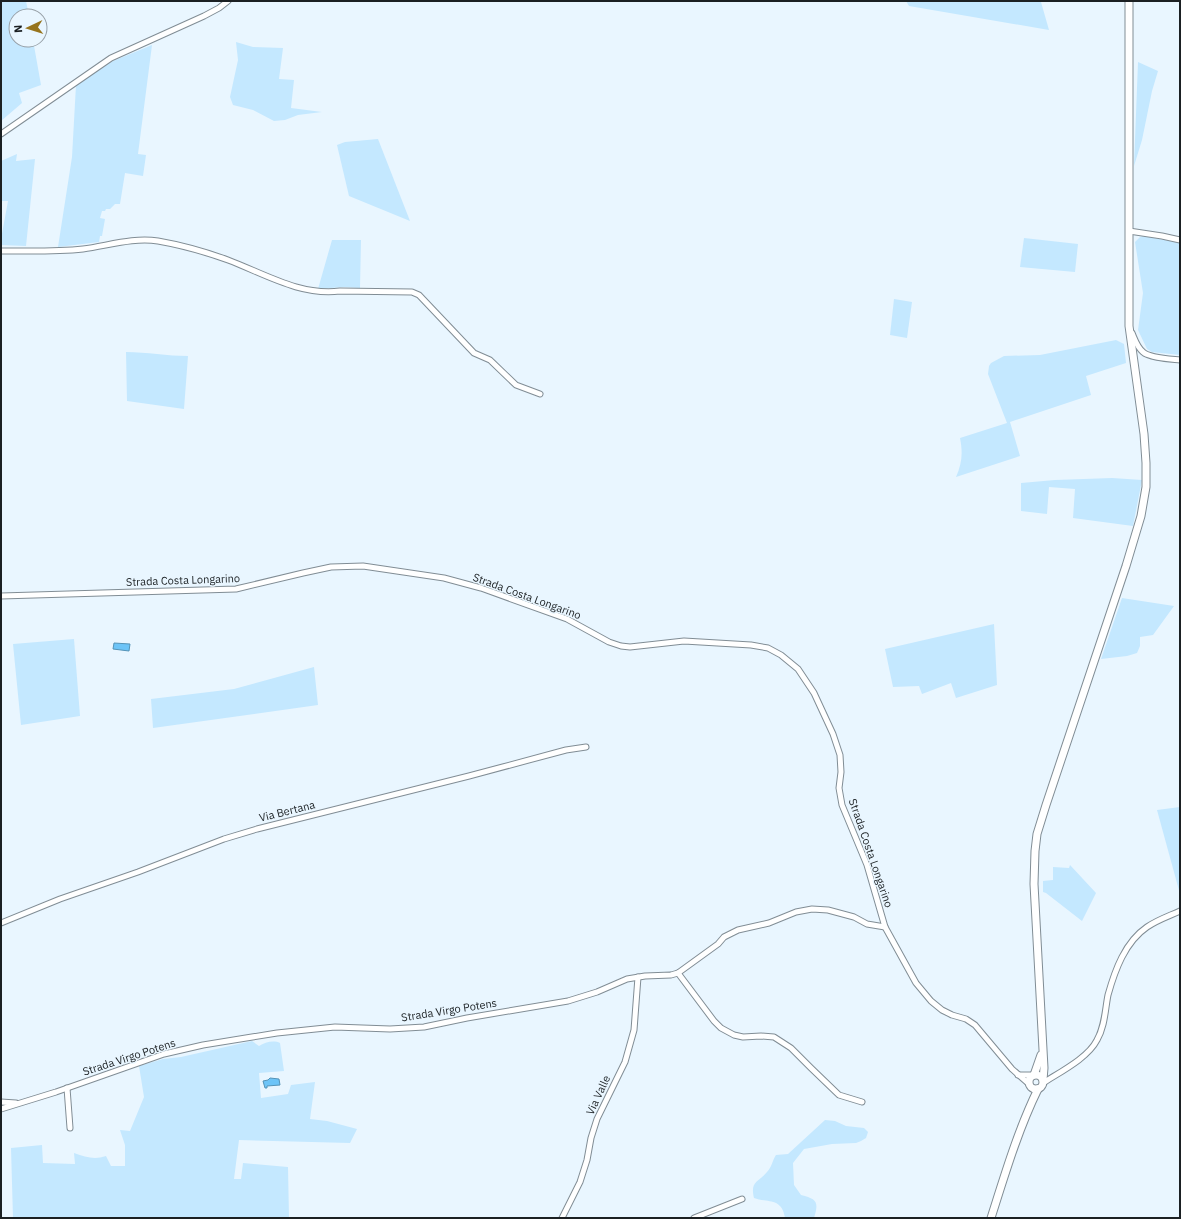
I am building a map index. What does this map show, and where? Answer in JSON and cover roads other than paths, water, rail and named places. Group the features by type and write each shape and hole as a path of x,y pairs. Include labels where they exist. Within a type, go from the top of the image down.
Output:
{"street":[{"path":"1,134 111,58 204,16 228,1"},
{"path":"991,1218 1017,1138 1030,1105 1041,1084 1044,1068 1034,884 1037,834 1126,566 1141,516 1146,487 1144,434 1129,326 1129,1"},
{"path":"1129,231 1180,240"},
{"path":"1,251 81,249 128,242 151,241 199,251 304,289 329,292 412,292 419,295 474,353 490,360 516,385 540,394"},
{"path":"1129,326 1137,346 1144,353 1151,356 1180,360"},
{"name":"Strada Costa Longarino","path":"1,596 236,589 331,567 364,566 444,578 481,588 567,619 609,642 621,646 630,647 684,641 750,645 768,648 781,655 798,669 814,693 833,734 840,755 841,772 839,788 842,805 867,865 885,927 916,983 931,1001 942,1010 966,1019 975,1025 1018,1075 1030,1085"},
{"name":"Via Bertana","path":"1,923 60,899 257,829 446,782 566,750 586,747"},
{"name":"Strada Virgo Potens","path":"1,1109 67,1088 152,1058 203,1045 277,1033 335,1027 390,1029 424,1027 467,1018 568,1001 597,992 627,979 678,973 731,933 769,923 796,912 812,909 828,910 854,917 867,924 885,927"},
{"path":"1030,1085 1033,1088 1041,1084 1078,1061 1097,1041 1103,1025 1108,995 1116,970 1130,943 1147,927 1180,911"},
{"path":"678,973 722,1028 734,1035 743,1037 774,1037 791,1048 839,1095 862,1102"},
{"name":"Via Valle","path":"562,1218 574,1196 582,1175 597,1119 625,1062 634,1030 638,977"},
{"path":"1030,1105 1030,1078 1040,1061 1043,1049"},
{"path":"1018,1075 1037,1075 1041,1077 1041,1084"},
{"path":"67,1088 70,1128"},
{"path":"1,1102 20,1103"},
{"path":"694,1218 742,1199"}],"water":[{"path":"114,643 130,644 129,651 113,649"},
{"path":"270,1078 279,1079 280,1085 267,1086 267,1088 265,1088 263,1081"}]}
